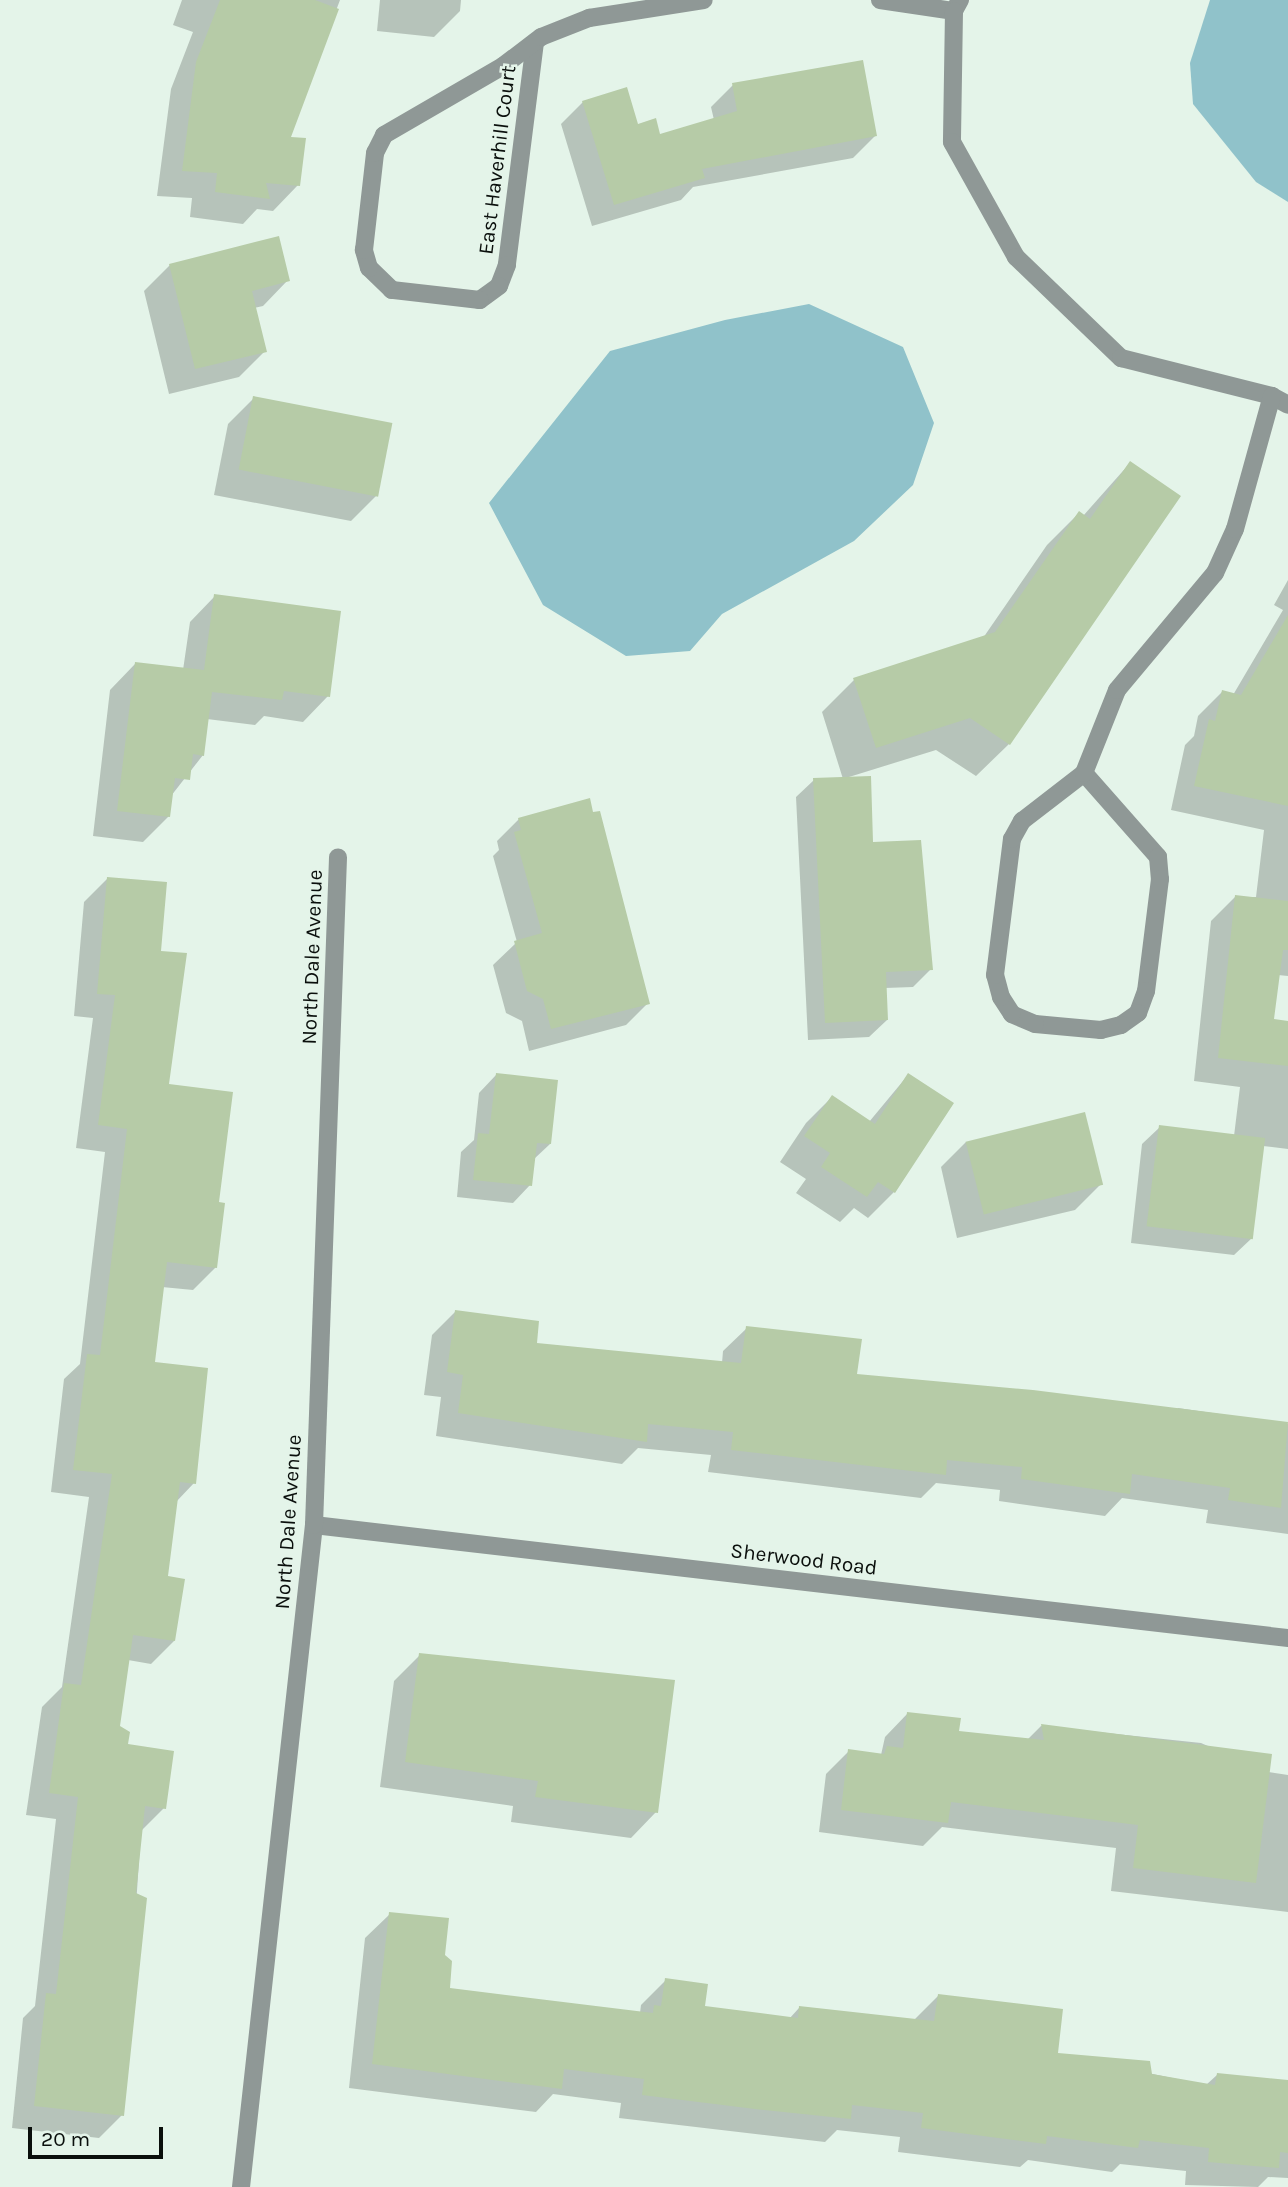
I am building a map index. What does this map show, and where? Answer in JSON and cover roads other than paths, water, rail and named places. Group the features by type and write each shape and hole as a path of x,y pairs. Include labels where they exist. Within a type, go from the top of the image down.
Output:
{"street":[{"name":"East Haverhill Court","path":"535,41 508,265 499,286 480,300 392,290 369,268 364,250 375,153 384,135 503,66 535,41 589,18 704,0"},
{"path":"880,0 957,5 952,142 1016,257 1121,358 1280,400 1236,528 1215,573 1117,690 1084,773 1023,821 1012,839 995,975 1001,997 1012,1014 1035,1024 1101,1030 1121,1025 1139,1013 1146,991 1160,879 1158,857 1084,773"},
{"name":"North Dale Avenue","path":"241,2187 314,1525 338,858"},
{"name":"Sherwood Road","path":"314,1525 1288,1637"}],"water":[{"path":"1210,0 1288,0 1288,202 1256,182 1193,104 1190,63"},
{"path":"809,304 903,347 934,423 913,485 854,541 722,614 690,651 626,656 543,605 489,503 610,351 725,320"}]}
